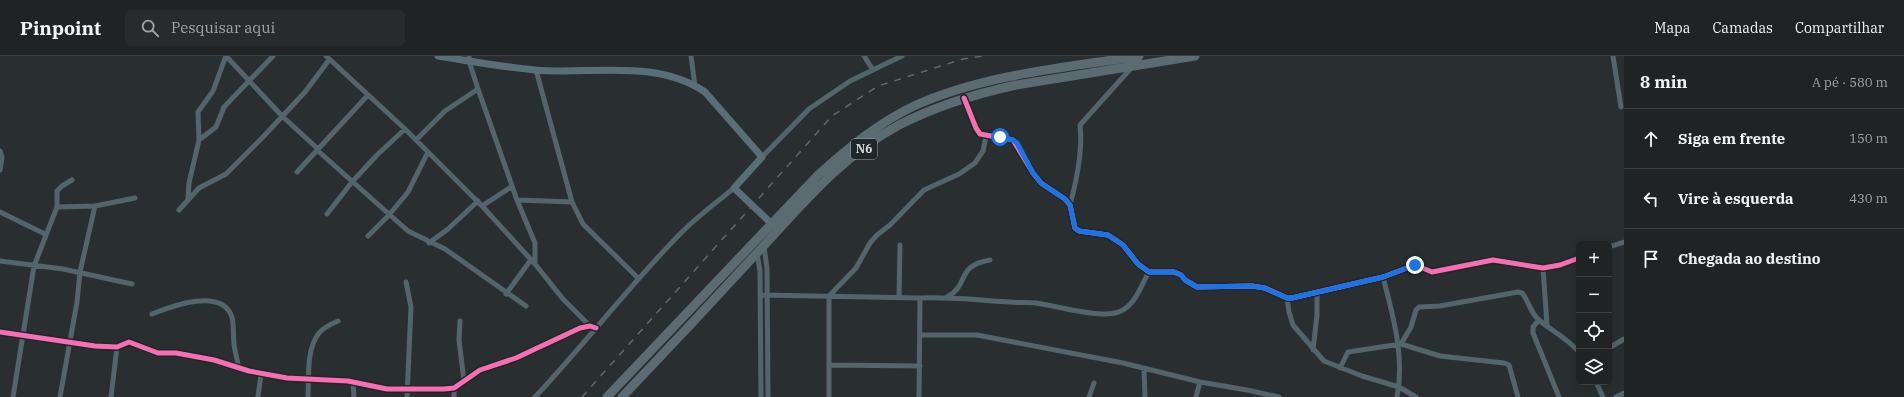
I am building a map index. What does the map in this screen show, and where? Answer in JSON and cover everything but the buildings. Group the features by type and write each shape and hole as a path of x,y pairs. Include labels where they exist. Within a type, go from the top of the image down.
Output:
{"highway":[{"name":"N6","path":"622,397 760,250 775,227 818,175 848,148 887,121 914,106 981,83 1139,56"},
{"name":"N6","path":"607,397 775,227 830,175 876,140 898,126 932,109 964,98 1016,85 1195,56"}],"street":[{"path":"188,199 189,183 199,140 198,112 214,91 226,56 282,116 408,232 429,243 445,249 506,294 526,306"},
{"path":"199,140 216,127 224,106 273,56"},
{"path":"438,56 469,59 536,70 634,71 665,75 695,86 705,92 762,157"},
{"path":"691,56 695,86"},
{"path":"864,56 873,70"},
{"path":"535,397 638,278 680,233 734,188 762,157 810,109 850,81 902,56"},
{"path":"1613,56 1622,106"},
{"path":"179,210 199,188 226,174 305,92 328,58 416,140 478,201 530,261 535,264 563,299 590,326 596,328"},
{"path":"469,59 511,187 535,243 535,264"},
{"path":"1132,67 1080,125 1081,138 1077,174 1070,205 1075,228 1079,231 1108,235 1123,245 1138,264 1149,272 1174,272 1181,275 1185,280 1197,287 1252,286 1264,288 1287,298 1317,293 1383,277 1415,265 1432,272 1493,260 1543,268 1560,265 1576,259"},
{"path":"536,70 572,202 583,224 638,278"},
{"path":"416,140 445,111 478,89"},
{"path":"297,172 368,95"},
{"path":"964,98 976,128 980,134 1013,140 1033,173 1041,183 1065,199 1070,205"},
{"path":"327,214 352,182 404,129"},
{"path":"829,397 829,296 856,268 870,243 877,235 890,225 924,190 959,174 975,163 983,151 986,136"},
{"path":"0,151 2,157 0,170"},
{"path":"368,236 389,215 408,192 428,152"},
{"path":"13,397 24,336 34,266 45,234 52,222 57,207 57,191 72,180"},
{"path":"482,206 511,187"},
{"path":"734,188 775,227"},
{"path":"57,207 95,206 135,198"},
{"path":"517,200 572,202"},
{"path":"429,243 448,229 478,201"},
{"path":"60,397 80,272 95,206"},
{"path":"0,212 45,234"},
{"path":"1612,246 1624,242"},
{"path":"899,298 900,245"},
{"path":"760,250 761,397"},
{"path":"760,250 767,269 768,397"},
{"path":"946,297 956,291 967,269 972,264 990,260"},
{"path":"0,261 80,272 132,284"},
{"path":"506,294 530,261"},
{"path":"1543,268 1547,325"},
{"path":"760,295 899,298 946,297 1035,303 1100,314 1116,313 1134,300 1149,272"},
{"path":"1383,277 1400,344 1399,386 1397,397"},
{"path":"406,282 411,307 406,389 407,397"},
{"path":"1400,344 1411,328 1416,310 1419,307 1440,306 1518,292 1522,293 1526,297 1530,308 1539,320 1576,349"},
{"path":"1314,350 1317,293"},
{"path":"919,397 920,298"},
{"path":"1287,298 1293,325 1324,361 1340,368 1399,386 1416,397"},
{"path":"152,314 166,308 206,300 214,300 221,303 231,316 235,351 240,368"},
{"path":"1539,320 1533,327 1533,333 1559,397"},
{"path":"308,397 311,350 315,339 320,332 338,321"},
{"path":"460,321 459,340 464,381"},
{"path":"0,332 95,346 117,347 129,342 158,353 176,353 214,360 261,374 309,380 353,382 387,388 406,389 454,388 484,368 516,358 556,341 580,328 590,326"},
{"path":"920,335 976,335 1115,362 1200,382 1279,397"},
{"path":"1612,346 1624,339"},
{"path":"1340,368 1348,352 1400,344 1440,356 1504,363 1508,365 1512,372 1518,397"},
{"path":"111,397 117,347"},
{"path":"829,365 920,366"},
{"path":"1144,369 1145,397"},
{"path":"258,397 261,374"},
{"path":"353,382 354,397"},
{"path":"1196,397 1200,382"},
{"path":"1089,397 1094,383"},
{"path":"1597,385 1603,397"},
{"path":"454,388 454,397"},
{"path":"1616,397 1624,393"}],"railway":[{"path":"582,397 832,116 878,86 963,59 984,56"}],"cycle path":[{"path":"964,98 976,128 980,134 1013,140 1033,173 1041,183 1065,199 1070,205 1075,228 1079,231 1108,235 1123,245 1138,264 1149,272 1174,272 1181,275 1185,280 1197,287 1252,286 1265,288 1287,298 1292,298 1383,277 1415,265 1432,272 1493,260 1543,268 1560,265 1576,259"},
{"path":"0,332 95,346 117,347 129,342 158,353 176,353 214,360 249,371 287,378 348,381 387,389 444,389 454,388 480,370 516,358 580,328 590,326 596,328"}],"route":[{"path":"1000,137 1013,140 1017,143 1033,173 1041,183 1065,199 1070,205 1075,228 1079,231 1108,235 1123,245 1132,254 1138,264 1149,272 1174,272 1181,275 1185,280 1197,287 1216,288 1231,285 1252,286 1264,288 1287,298 1292,298 1383,277 1415,265"}]}
